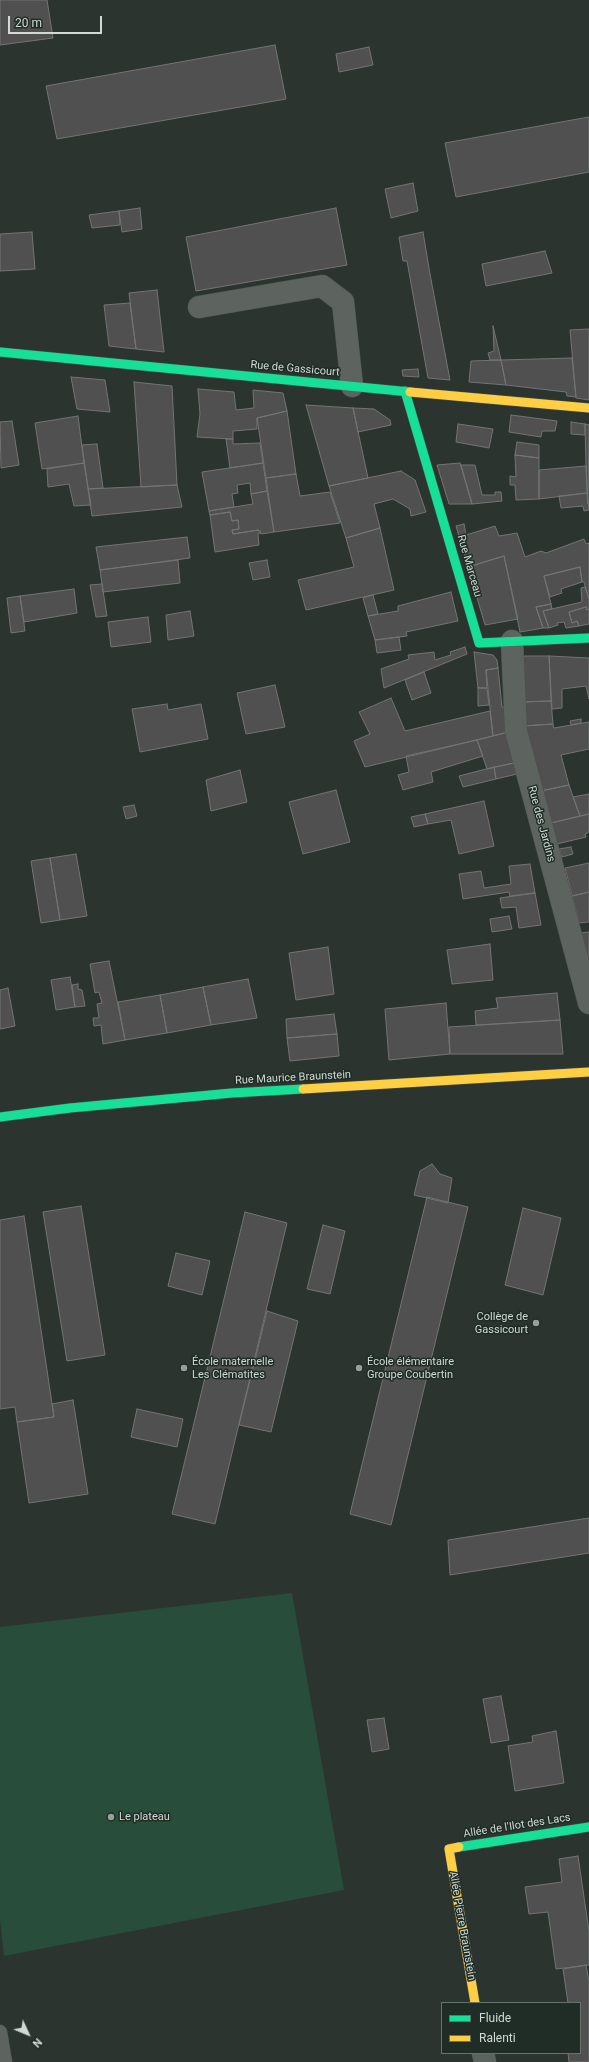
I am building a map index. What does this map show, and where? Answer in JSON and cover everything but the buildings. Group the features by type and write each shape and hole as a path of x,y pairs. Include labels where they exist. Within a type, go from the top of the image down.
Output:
{"street":[{"path":"199,307 322,286 343,302 352,386"},
{"name":"Rue de Gassicourt","path":"0,352 184,371 589,408"},
{"name":"Rue Marceau","path":"405,391 479,643 589,638"},
{"name":"Rue des Jardins","path":"512,641 516,731 589,1003"},
{"name":"Rue Maurice Braunstein","path":"0,1117 70,1108 232,1093 589,1072"},
{"name":"Allée de l'Ilot des Lacs","path":"449,1849 589,1827"},
{"name":"Allée Pierre Braunstein","path":"449,1849 475,2002"}],"lane":[{"path":"0,2032 5,2062"}],"green space":[{"path":"292,1593 344,1890 4,1956 0,1920 0,1627"}],"traffic: fast":[{"path":"0,352 410,392"},
{"path":"405,391 479,643 589,638"},
{"path":"0,1117 70,1108 232,1093 303,1089"},
{"path":"459,1847 589,1827"}],"traffic: slow":[{"path":"410,392 589,408"},
{"path":"303,1089 589,1072"},
{"path":"459,1847 449,1849 475,2002"}],"place":[{"name":"Collège de Gassicourt","path":"536,1323"},
{"name":"École maternelle Les Clématites","path":"184,1368"},
{"name":"École élémentaire Groupe Coubertin","path":"359,1368"},
{"name":"Le plateau","path":"111,1817"}]}
